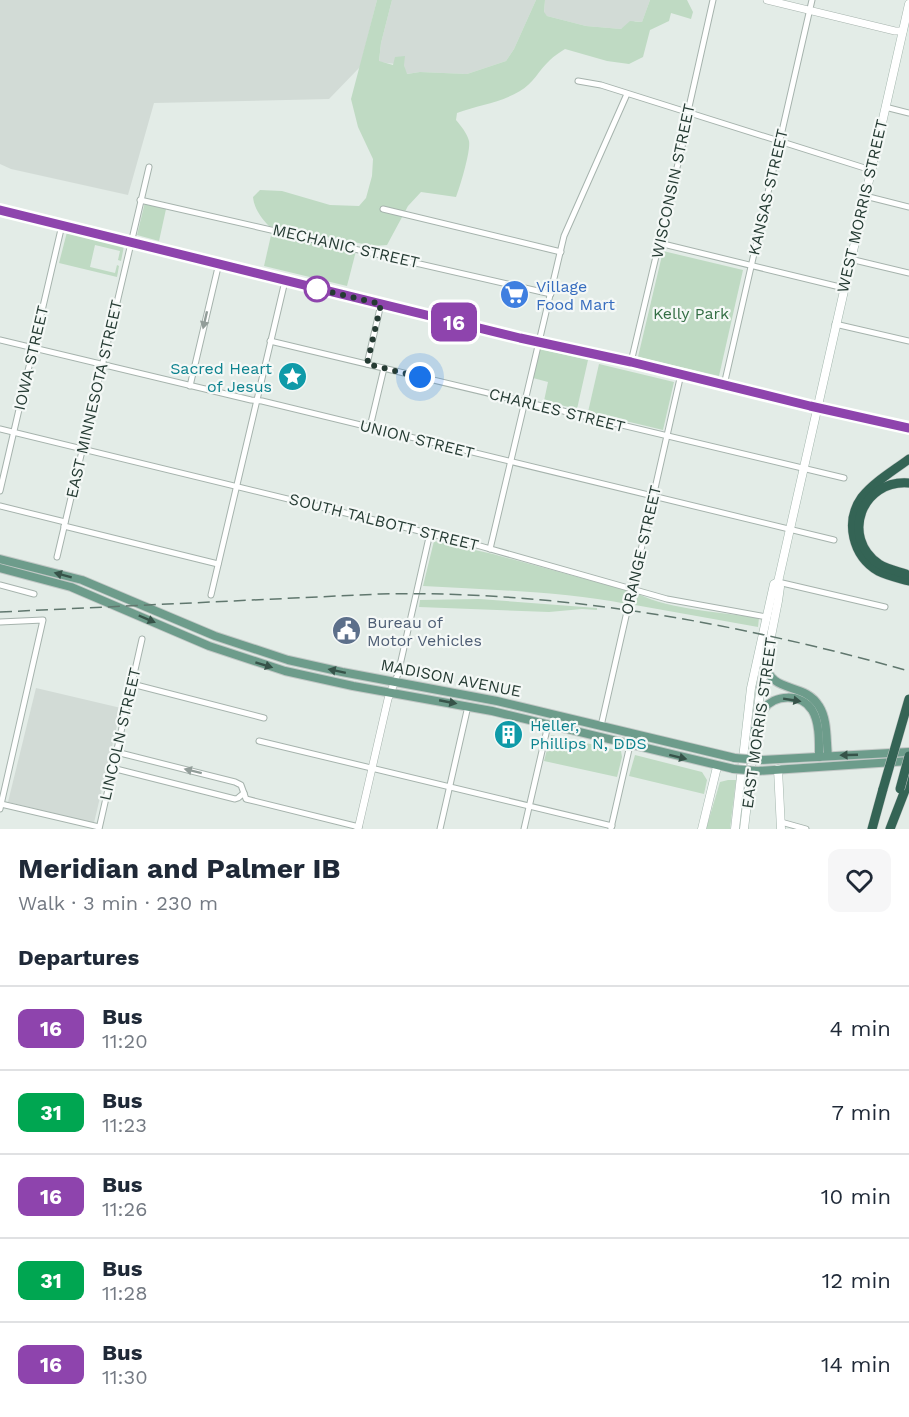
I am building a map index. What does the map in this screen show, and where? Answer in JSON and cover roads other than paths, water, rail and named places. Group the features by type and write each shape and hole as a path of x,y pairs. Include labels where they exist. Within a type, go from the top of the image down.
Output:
{"highway":[{"path":"909,459 865,493 855,512 852,528 856,545 870,565 886,574 909,581"},
{"path":"909,483 894,483 875,493 863,507 859,529 864,548 873,558 888,569 909,574"},
{"path":"872,829 909,699"},
{"path":"890,829 905,785 909,756"}],"main road":[{"name":"WEST MORRIS STREET","path":"817,408 885,107 906,31 909,4"},
{"path":"0,210 538,343 631,362 909,428"},
{"name":"EAST MORRIS STREET","path":"744,829 754,733 780,587 778,582 817,408"},
{"name":"MADISON AVENUE","path":"0,559 82,580 256,651 326,669 478,696 735,758 759,760 909,752"},
{"name":"MADISON AVENUE","path":"0,568 82,591 209,646 323,681 468,706 734,770 758,771 909,761"},
{"name":"EAST MORRIS STREET","path":"735,829 751,688 774,584 778,582"},
{"path":"765,663 766,672 774,682 808,694 819,706 824,717 824,757"},
{"path":"754,733 760,714 769,704 787,697 800,700 809,707 816,719 824,757"},
{"path":"702,829 717,766"},
{"path":"778,769 781,826"}],"street":[{"name":"WISCONSIN STREET","path":"631,362 660,243 713,0"},
{"path":"767,0 895,31 906,31"},
{"name":"KANSAS STREET","path":"724,385 812,0"},
{"path":"578,81 598,84 871,170"},
{"path":"490,549 566,233 627,94"},
{"path":"885,107 909,113"},
{"name":"EAST MINNESOTA STREET","path":"57,557 149,167"},
{"path":"865,196 909,207"},
{"name":"MECHANIC STREET","path":"140,200 551,294"},
{"path":"383,209 561,252"},
{"name":"IOWA STREET","path":"0,491 62,225"},
{"path":"660,243 844,288"},
{"path":"850,260 909,273"},
{"path":"190,386 219,263"},
{"path":"211,595 285,281"},
{"path":"367,364 381,304"},
{"path":"835,324 909,341"},
{"name":"UNION STREET","path":"0,340 834,540"},
{"name":"CHARLES STREET","path":"270,341 844,478"},
{"path":"370,427 384,368"},
{"name":"ORANGE STREET","path":"601,726 681,374"},
{"name":"SOUTH TALBOTT STREET","path":"0,429 430,533 667,599 767,617"},
{"path":"0,506 218,564"},
{"path":"116,752 235,782 241,785 246,799 359,828 390,692 398,674 430,533"},
{"path":"778,582 885,607"},
{"path":"0,585 34,594"},
{"path":"0,622 43,620 1,807 99,828"},
{"name":"LINCOLN STREET","path":"99,828 142,639"},
{"path":"132,684 264,718"},
{"path":"440,829 468,706"},
{"path":"524,829 548,725"},
{"path":"259,741 612,827 630,745"},
{"path":"112,768 235,799 244,793"},
{"path":"781,826 806,829"}],"railway":[{"path":"0,612 380,594 447,594 514,598 581,604 713,624 909,671"}],"place":[{"name":"Village Food Mart","path":"515,295"},
{"name":"Sacred Heart of Jesus","path":"293,377"},
{"name":"Bureau of Motor Vehicles","path":"346,631"},
{"name":"Heller, Phillips N, DDS","path":"509,734"}],"park label":[{"name":"Kelly Park","path":"691,313"}]}
